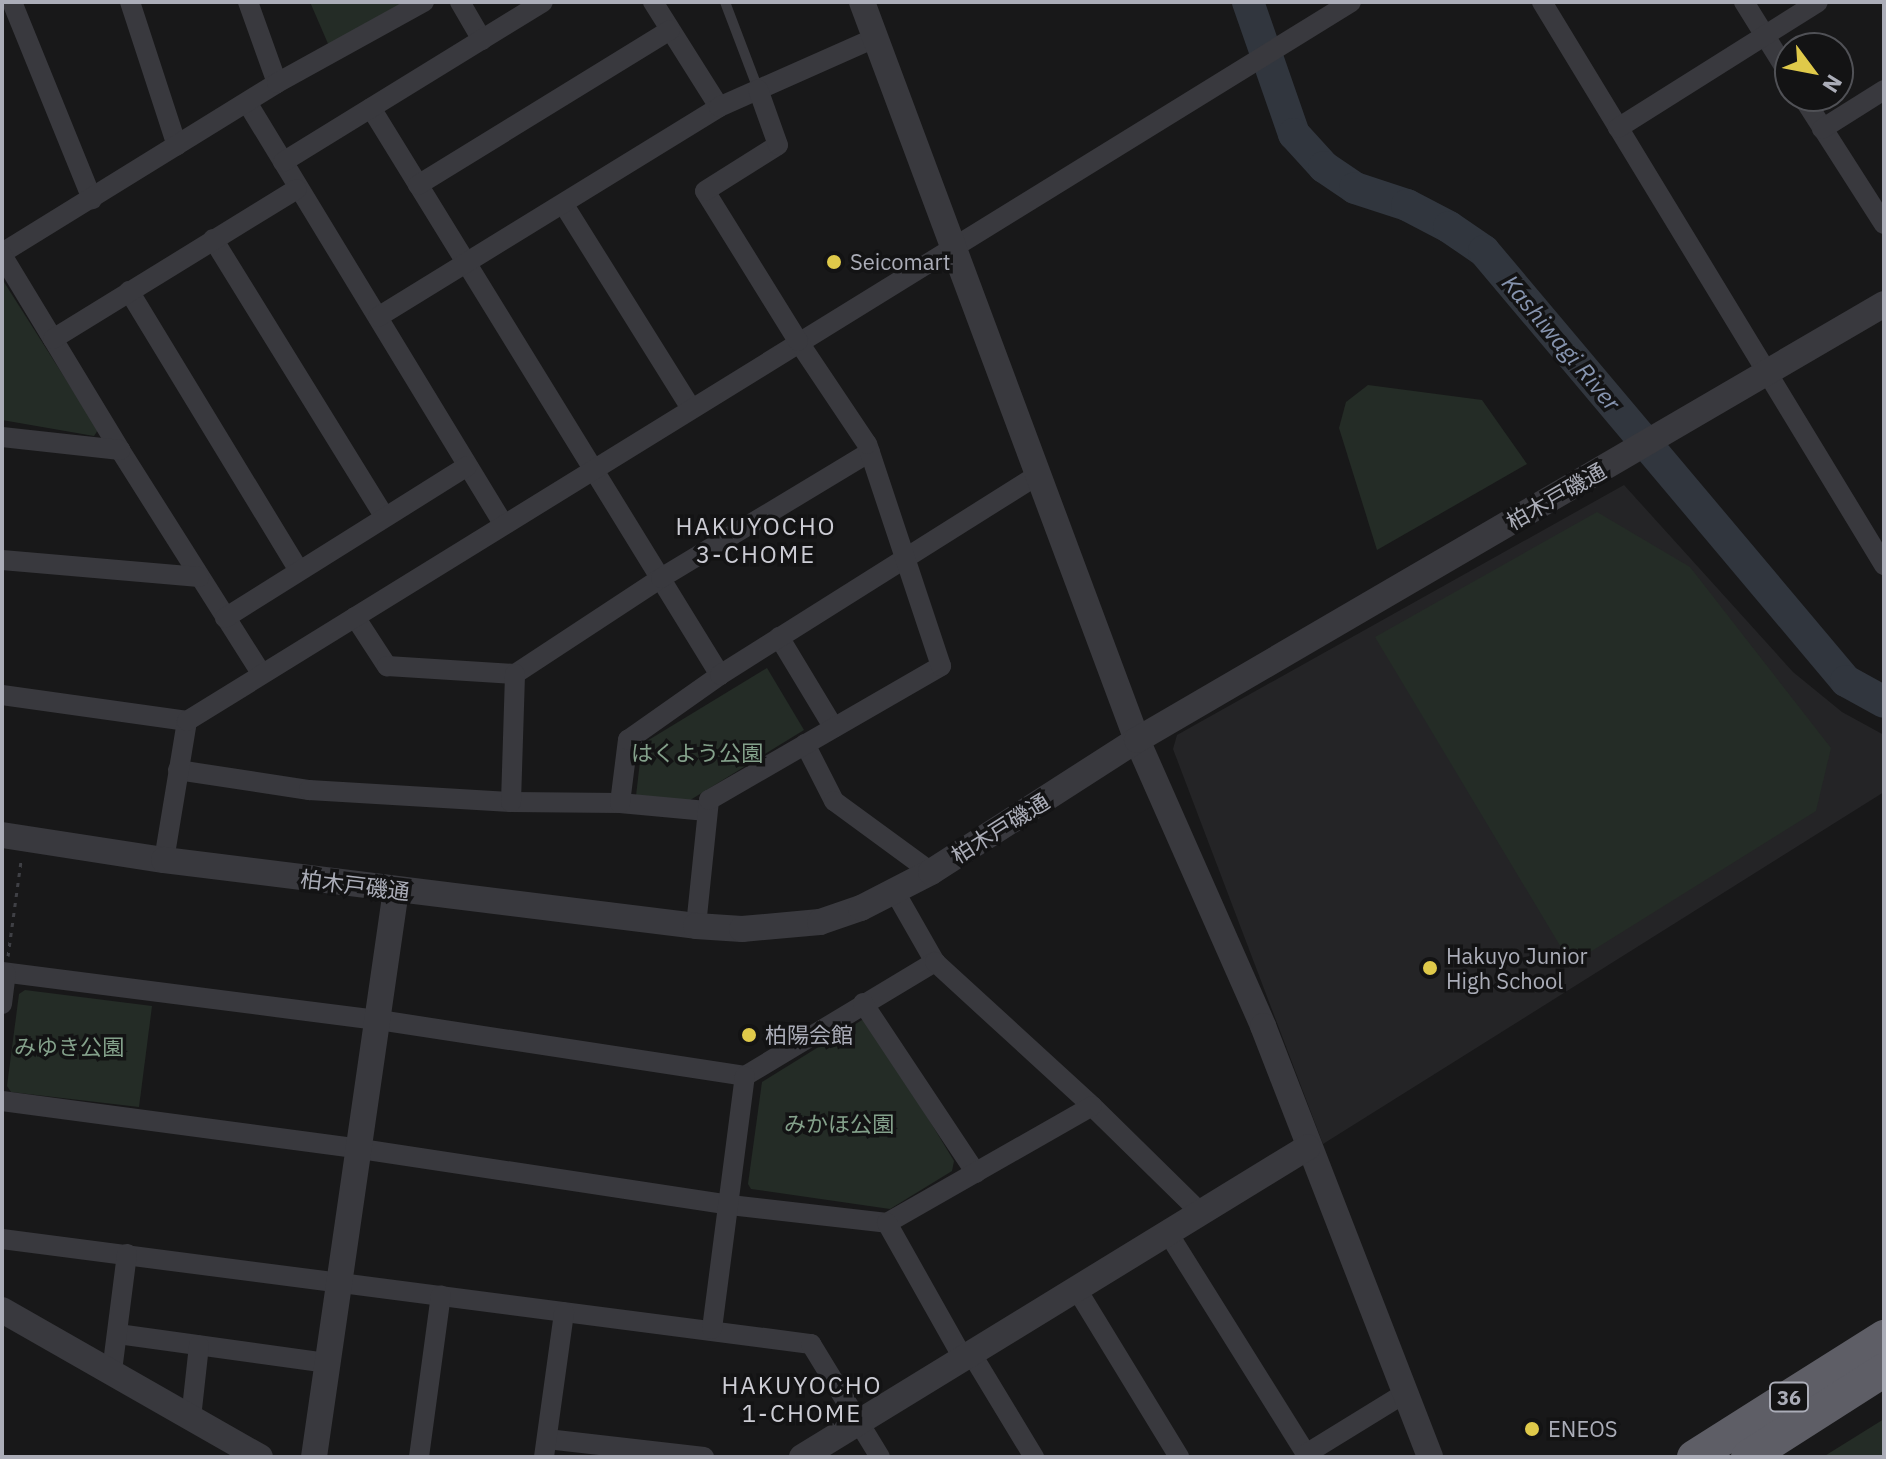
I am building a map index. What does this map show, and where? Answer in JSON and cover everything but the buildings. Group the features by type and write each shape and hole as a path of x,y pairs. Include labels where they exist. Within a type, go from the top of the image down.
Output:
{"highway":[{"name":"36","path":"1694,1457 1884,1337"},
{"name":"36","path":"1748,1457 1884,1370"}],"street":[{"path":"12,2 92,199"},
{"path":"130,2 177,146"},
{"path":"248,2 277,83"},
{"path":"261,673 120,450 2,254 248,104 277,83 424,2"},
{"path":"460,2 482,40"},
{"path":"283,162 543,2"},
{"path":"653,2 719,107"},
{"path":"862,2 1137,740 1263,1026 1430,1457"},
{"path":"2,695 187,721 690,407 1351,2"},
{"path":"1542,2 1884,565"},
{"path":"1744,2 1774,49"},
{"path":"1618,128 1818,2"},
{"path":"418,185 670,30"},
{"path":"378,317 719,107 877,37"},
{"path":"696,926 709,800 941,666 870,452 705,191 778,145 758,89"},
{"path":"1822,129 1884,90"},
{"path":"248,104 503,524"},
{"path":"371,108 464,264 720,675"},
{"path":"1812,112 1883,219"},
{"path":"53,339 297,189"},
{"path":"564,205 690,407"},
{"path":"213,239 384,516"},
{"path":"129,291 298,569"},
{"name":"柏木戸磯通","path":"13,836 164,860 696,926 742,929 820,922 895,892 931,872 1137,740 1884,304"},
{"path":"2,437 120,450"},
{"path":"355,617 387,666 515,674 661,578 870,452"},
{"path":"225,618 298,569 467,466"},
{"path":"620,803 628,740 720,675 1037,475"},
{"path":"2,560 199,577"},
{"path":"779,637 834,728"},
{"path":"511,802 515,674"},
{"path":"164,860 187,721"},
{"path":"805,744 834,801 931,872"},
{"path":"178,770 309,790 511,802 620,803 707,811"},
{"path":"314,1457 361,1149 396,890"},
{"path":"895,892 935,962 1092,1106 1201,1213"},
{"path":"2,1004 4,973 379,1020 745,1076 935,962"},
{"path":"863,1003 976,1173"},
{"path":"712,1329 745,1076"},
{"path":"2,1101 361,1149 730,1205 887,1223 1092,1106"},
{"path":"802,1457 1308,1147"},
{"path":"887,1223 966,1355 1034,1457"},
{"path":"1168,1233 1307,1455 1405,1393"},
{"path":"2,1239 811,1344 880,1457"},
{"path":"112,1371 127,1254"},
{"path":"1076,1288 1179,1457"},
{"path":"419,1457 441,1295"},
{"path":"2,1310 260,1457"},
{"path":"564,1312 546,1448 704,1457"},
{"path":"118,1334 328,1363"},
{"path":"191,1418 199,1345"}],"lane":[{"path":"725,2 758,89"}],"path":[{"path":"4,973 13,836"}],"shaded area":[{"name":"Hakuyo Junior High School","path":"1624,485 1793,672 1842,712 1884,735 1884,792 1323,1144 1173,749 1177,735"}],"green space":[{"path":"310,2 406,2 329,46"},
{"path":"2,279 98,430 94,436 2,420"},
{"path":"1368,385 1482,400 1527,464 1377,550 1339,428 1346,402"},
{"path":"1597,512 1690,567 1831,748 1816,811 1571,964 1375,637"},
{"name":"はくよう公園","path":"767,668 804,730 687,802 636,796 642,744"},
{"name":"みゆき公園","path":"25,990 152,1006 139,1107 11,1092 7,1086 19,994"},
{"name":"みかほ公園","path":"862,1020 869,1021 954,1161 952,1171 890,1209 751,1189 748,1184 762,1082"},
{"path":"1884,1419 1884,1457 1823,1457"}],"waterway":[{"name":"Kashiwagi River","path":"1248,2 1294,134 1324,167 1355,188 1407,205 1449,227 1484,251 1846,681 1884,702"}],"place":[{"name":"Seicomart","path":"834,262"},
{"name":"Hakuyo Junior High School","path":"1430,968"},
{"name":"柏陽会館","path":"749,1035"},
{"name":"ENEOS","path":"1532,1429"}],"district":[{"name":"HAKUYOCHO 3-CHOME","path":"756,541"},
{"name":"HAKUYOCHO 1-CHOME","path":"802,1400"}]}
